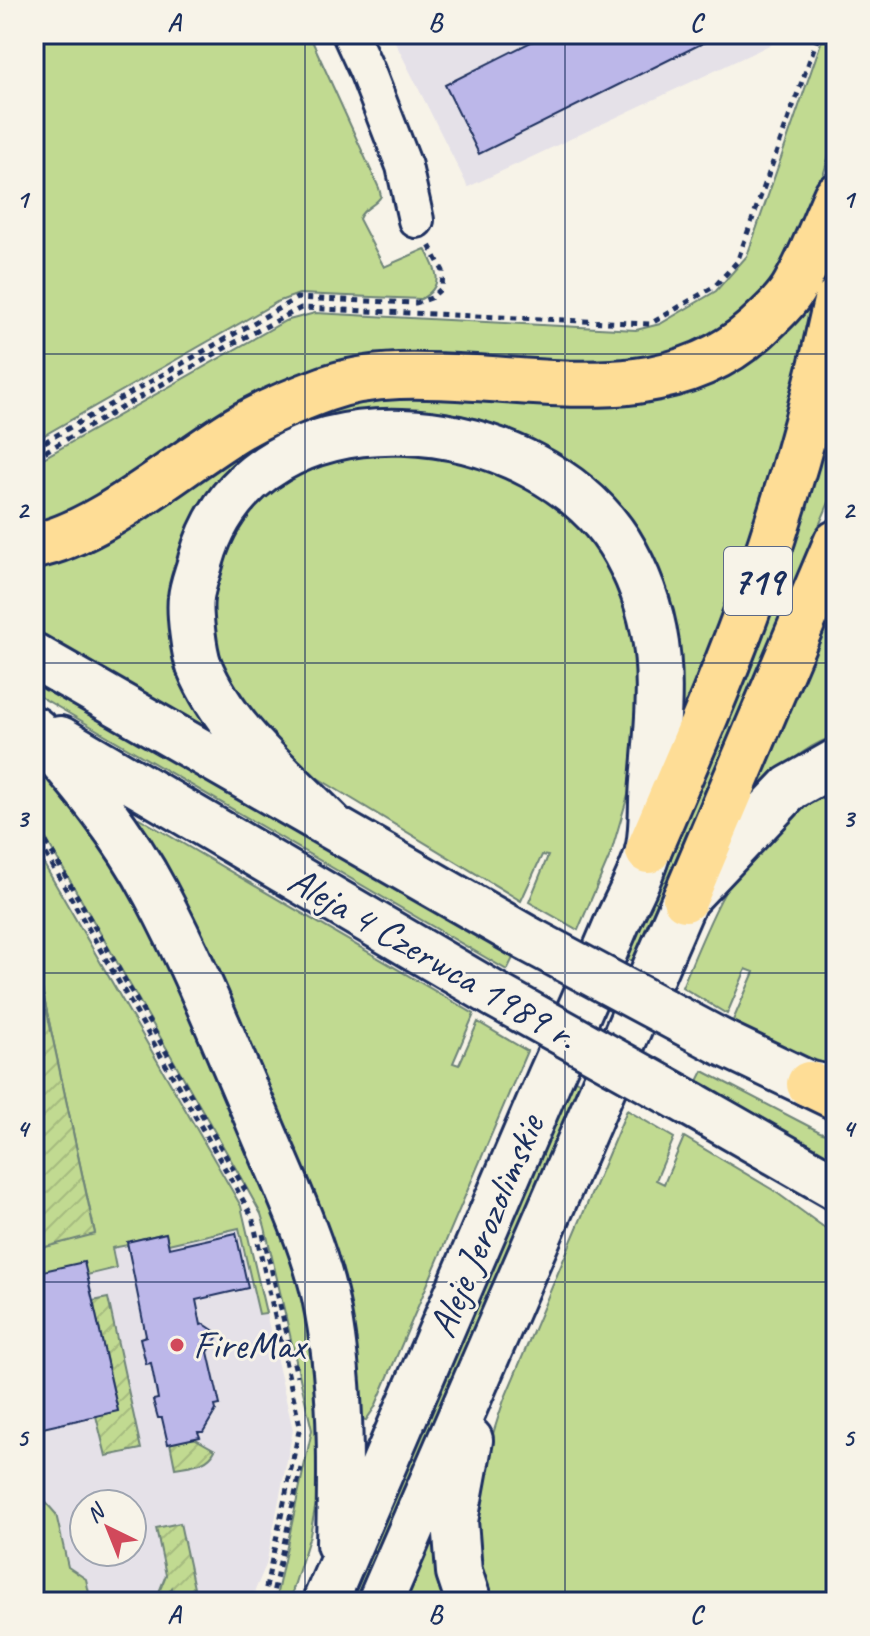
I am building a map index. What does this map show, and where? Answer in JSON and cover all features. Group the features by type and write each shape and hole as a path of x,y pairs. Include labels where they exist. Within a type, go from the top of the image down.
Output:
{"main road":[{"path":"34,546 78,531 238,428 282,405 330,387 399,376 597,386 643,382 678,374 713,359 743,341 775,312 796,286 836,196"},
{"name":"719","path":"648,851 716,692 758,580 803,435 836,301"},
{"name":"Aleje Jerozolimskie","path":"330,824 226,718 197,662 191,597 205,547 222,513 251,480 286,456 330,438 375,431 409,432 484,445 562,481 599,518 623,549 655,626 660,689 648,851 331,1586"},
{"name":"719","path":"685,899 836,543"},
{"name":"Aleja 4 Czerwca 1989 r.","path":"34,656 528,939 721,1042 827,1090"},
{"path":"34,726 91,794 155,892 190,962 305,1236 324,1293 332,1336 341,1482 331,1586"},
{"name":"Aleja 4 Czerwca 1989 r.","path":"34,726 497,996 836,1187"},
{"name":"Aleje Jerozolimskie","path":"380,1602 685,899 790,788 836,762"},
{"path":"469,1602 459,1572 455,1521 486,1357"}],"street":[{"path":"350,34 404,166 416,220"}],"path":[{"path":"34,456 301,308 650,324 715,286 737,262 819,34"},
{"path":"34,448 297,298 416,303 431,298 442,288 443,271 416,220"},
{"path":"34,821 253,1205 262,1228 297,1376"},
{"path":"34,833 252,1216 300,1431 263,1602"},
{"path":"271,1602 302,1460"}],"shaded area":[{"path":"391,34 793,34 468,187"},
{"path":"244,1217 293,1430 266,1565 250,1602 176,1602 172,1588 165,1602 36,1602 34,1250"}],"green space":[{"path":"34,34 309,34 379,188 381,196 359,219 384,267 425,249 435,270 434,288 421,299 299,294 277,302 34,441"},
{"path":"824,34 836,34 836,130 816,201 797,243 756,305 691,351 624,366 432,357 123,482 72,512 34,526 34,461 285,321 315,313 636,330 660,324 716,291 747,256"},
{"path":"813,295 817,298 758,525 687,711 680,710 587,479 565,461 510,430 445,412 404,409 334,418 219,487 198,514 184,542 176,572 212,732 209,736 34,637 34,563 260,433 370,395 597,401"},
{"path":"836,373 836,486 632,961 625,958"},
{"path":"361,446 494,459 599,540 638,622 638,761 611,853 578,930 529,902 548,856 542,855 521,901 316,777 280,748 219,669 208,602 228,533 270,485"},
{"path":"836,602 836,736 806,750 764,785 758,783"},
{"path":"34,675 514,956 507,970 34,693"},
{"path":"34,765 77,807 150,917 267,1186 309,1303 323,1466 310,1535 289,1602 275,1602 312,1430 265,1227 235,1167 34,818"},
{"path":"836,779 836,1067 775,1046 731,1025 754,972 746,969 727,1014 682,987 716,908 737,870 763,836 780,820"},
{"path":"139,818 474,1014 453,1063 459,1065 478,1022 527,1051 375,1407 366,1420 358,1418 135,820"},
{"path":"34,847 241,1206 266,1313 259,1314 239,1228 168,1244 165,1233 128,1242 128,1245 112,1248 116,1268 87,1275 34,1273 34,1250 95,1233 34,952"},
{"path":"34,952 95,1234 34,1250 34,1102 38,1101 34,1082"},
{"path":"703,1071 836,1138 836,1160 698,1081"},
{"path":"572,1078 582,1084 359,1602 345,1602"},
{"path":"627,1110 674,1138 656,1180 664,1184 684,1137 773,1190 836,1236 836,1584 814,1602 487,1602 479,1577 475,1526 488,1449 504,1400"},
{"path":"108,1298 141,1449 106,1456 96,1416 118,1410 93,1301"},
{"path":"194,1438 215,1450 212,1455 198,1464 175,1468 170,1443"},
{"path":"34,1489 56,1514 68,1568 86,1579 91,1602 34,1602"},
{"path":"180,1523 194,1588 186,1602 176,1602 172,1588 165,1602 155,1602 166,1575 156,1528"},
{"path":"435,1533 449,1602 401,1602 427,1535"}],"building":[{"path":"542,34 721,34 479,154 445,85"},
{"name":"FireMax","path":"166,1233 169,1248 236,1233 248,1288 196,1300 201,1325 219,1334 208,1352 220,1405 215,1406 216,1410 203,1432 198,1432 200,1437 168,1444 162,1418 158,1418 153,1400 158,1399 151,1363 146,1364 140,1338 146,1336 127,1242"},
{"path":"84,1262 118,1411 34,1430 34,1273"}],"place":[{"name":"FireMax","path":"177,1345"}]}
